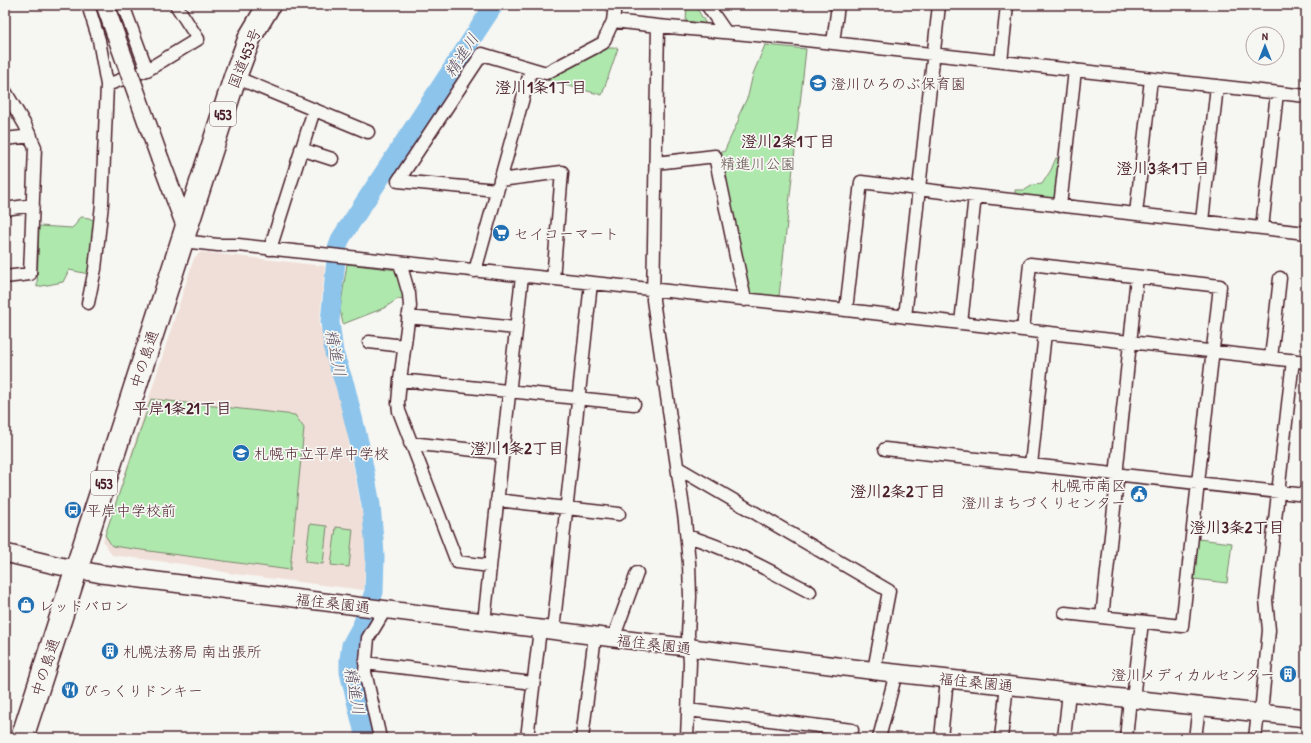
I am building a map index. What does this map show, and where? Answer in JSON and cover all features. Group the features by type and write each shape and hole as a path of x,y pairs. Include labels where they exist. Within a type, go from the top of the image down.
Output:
{"highway":[{"name":"国道453号","path":"184,235 235,77 250,37 269,5"},
{"name":"中の島通","path":"22,738 184,235"}],"street":[{"path":"88,5 99,40 107,85 102,204 95,269 88,303"},
{"path":"104,5 160,159 184,235 270,249 846,310 1306,362"},
{"path":"123,5 147,70"},
{"path":"107,85 147,70 198,39 176,5"},
{"path":"553,279 562,172 499,185 398,181 482,54 546,73 603,43 613,21 615,5"},
{"path":"707,5 725,32"},
{"path":"834,43 838,5"},
{"path":"905,317 939,5"},
{"path":"1001,62 1008,5"},
{"path":"613,21 834,43 1306,96"},
{"path":"658,26 653,300 687,536 690,597 688,634 690,662 687,738"},
{"path":"476,271 531,69"},
{"path":"1060,206 1075,70"},
{"path":"235,77 368,132"},
{"path":"1136,214 1151,79"},
{"path":"1202,221 1217,86"},
{"path":"5,91 31,136 35,147 30,274 5,277"},
{"path":"1262,228 1276,93"},
{"path":"270,249 314,110"},
{"path":"5,139 31,136"},
{"path":"302,149 332,159"},
{"path":"656,163 715,156 745,300"},
{"path":"846,310 861,182 1306,233"},
{"path":"961,323 975,196"},
{"path":"5,208 33,205"},
{"path":"400,263 409,294 410,306 400,380 398,411 457,562 490,566"},
{"path":"1023,330 1030,264 1220,286 1214,351 1182,626 1065,613"},
{"path":"484,622 522,276"},
{"path":"1102,617 1137,277"},
{"path":"1271,358 1280,278"},
{"path":"527,738 533,683 546,630 566,508 591,283"},
{"path":"408,317 516,328"},
{"path":"1031,465 1045,333"},
{"path":"369,342 404,346"},
{"path":"1255,738 1269,630 1266,600 1293,360"},
{"path":"400,380 634,404"},
{"path":"410,443 502,453"},
{"path":"885,449 1306,495"},
{"path":"678,468 889,591 874,670"},
{"path":"497,500 618,514"},
{"path":"687,536 738,554 810,592"},
{"name":"福住桑園通","path":"5,553 101,574 896,673 1306,718"},
{"path":"613,638 637,573"},
{"path":"374,608 368,638 365,672 380,738"},
{"path":"1126,738 1142,622"},
{"path":"582,738 595,636"},
{"path":"365,663 533,683"},
{"path":"879,738 896,673"},
{"path":"941,738 947,679"},
{"path":"1001,738 1007,685"},
{"path":"1064,738 1069,692"},
{"path":"1195,738 1199,707"},
{"path":"688,710 852,730"}],"shaded area":[{"name":"札幌市立平岸中学校","path":"201,252 325,266 319,325 324,334 339,388 363,518 366,540 364,590 234,574 190,565 112,555 103,541 194,258"}],"green space":[{"path":"687,5 695,5 706,24 686,21"},
{"name":"精進川公園","path":"765,45 806,49 779,296 750,294 719,151 724,152 739,119 738,117 748,96 753,74"},
{"path":"608,48 618,48 602,95 547,80"},
{"path":"1056,158 1060,158 1055,200 1015,196 1015,190 1025,190 1033,185 1042,184 1051,170"},
{"path":"82,217 95,221 89,274 69,270 63,282 37,287 39,226 72,228 78,219"},
{"path":"347,264 397,270 404,300 398,299 384,308 343,324 340,310"},
{"path":"151,399 295,415 304,428 290,570 112,546 105,535"},
{"path":"310,524 327,526 323,564 305,562"},
{"path":"336,527 353,529 349,567 331,565"},
{"path":"1198,539 1232,543 1227,583 1194,579"}],"waterway":[{"name":"精進川","path":"365,738 349,672 349,659 351,645 362,625 374,592 374,539 371,505 360,446 345,385 334,353 330,322 337,249 341,238 494,5"}],"place":[{"name":"澄川ひろのぶ保育園","path":"818,83"},
{"name":"セイコーマート","path":"501,233"},
{"name":"札幌市立平岸中学校","path":"241,453"},
{"name":"札幌市南区 澄川まちづくりセンター","path":"1139,494"},
{"name":"平岸中学校前","path":"73,510"},
{"name":"レッドバロン","path":"26,605"},
{"name":"札幌法務局 南出張所","path":"110,651"},
{"name":"澄川メディカルセンター","path":"1288,674"},
{"name":"びっくりドンキー","path":"70,690"}],"district":[{"name":"澄川1条1丁目","path":"541,87"},
{"name":"澄川2条1丁目","path":"788,141"},
{"name":"澄川3条1丁目","path":"1163,168"},
{"name":"平岸1条21丁目","path":"182,408"},
{"name":"澄川1条2丁目","path":"517,448"},
{"name":"澄川2条2丁目","path":"898,491"},
{"name":"澄川3条2丁目","path":"1237,527"}]}
